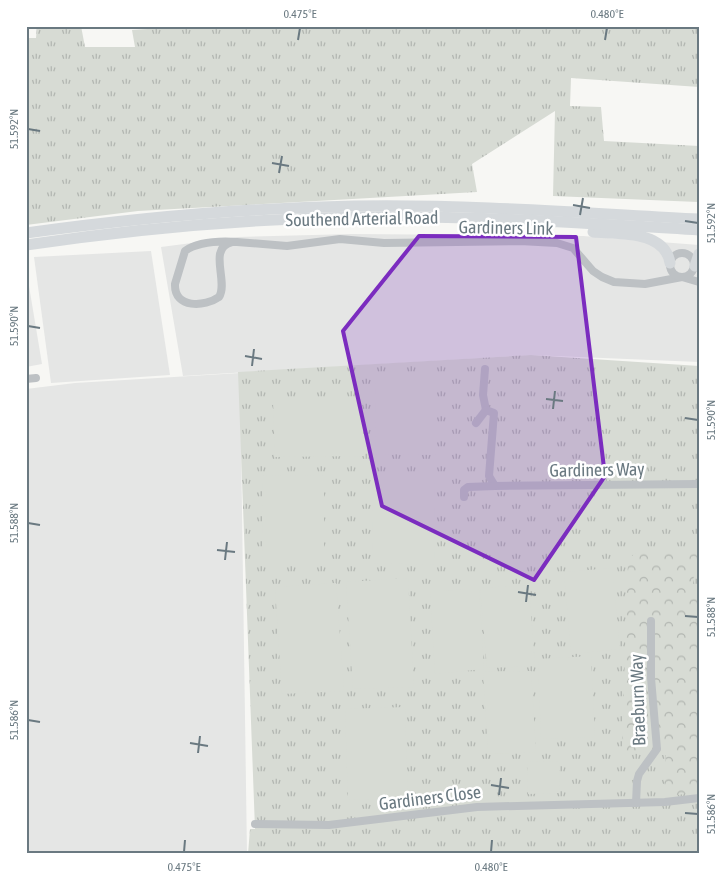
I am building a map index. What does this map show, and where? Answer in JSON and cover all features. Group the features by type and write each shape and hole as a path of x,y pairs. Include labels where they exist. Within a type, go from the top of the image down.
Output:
{"highway":[{"name":"Southend Arterial Road","path":"26,234 146,218 242,210 354,206 468,207 699,217"},
{"name":"Southend Arterial Road","path":"26,245 139,230 243,221 354,217 454,218 699,230"},
{"path":"454,218 641,236 655,241 664,248 670,263"},
{"path":"694,266 699,254"}],"street":[{"name":"Gardiners Link","path":"232,242 225,244 220,252 222,288 219,297 199,305 188,303 180,298 175,290 175,284 185,251 207,244 232,242 286,246 340,239 384,243 520,241 557,243 573,248 592,271 608,280 630,284 645,284 682,277"},
{"path":"645,284 662,278 676,254 684,252 693,258 696,273 699,277"},
{"path":"670,263 673,273 699,282"},
{"path":"682,277 691,273 694,266"},
{"path":"476,424 486,410 483,394 485,369"},
{"path":"26,379 36,378"},
{"path":"486,410 494,412 488,476 495,486"},
{"name":"Gardiners Way","path":"464,497 464,490 468,487 699,484"},
{"name":"Braeburn Way","path":"636,803 639,774 657,749 651,678 651,621"},
{"name":"Gardiners Close","path":"255,824 329,825 477,807 665,802 699,798"}],"highlighted area":[{"path":"419,236 576,237 605,476 534,580 382,506 343,331"}],"shaded area":[{"path":"352,234 583,236 699,245 699,362 531,355 183,376 161,247 238,237"},
{"path":"151,251 170,375 51,383 34,257"},
{"path":"26,268 42,364 26,367"},
{"path":"240,373 247,854 26,854 26,389 75,383"}],"green space":[{"path":"37,26 81,26 85,47 135,47 132,30 194,26 699,26 699,87 571,78 570,106 601,107 604,141 699,146 698,202 553,196 555,111 472,164 477,192 138,211 26,225 26,38 36,38"},
{"path":"531,355 699,366 699,854 248,854 250,829 255,829 238,372"},
{"path":"376,376 437,376 437,455 375,454"},
{"path":"273,399 362,399 364,456 275,457"},
{"path":"262,475 324,476 324,564 263,564"},
{"path":"372,475 434,475 435,565 373,563"},
{"path":"642,548 699,549 699,573 694,573 692,598 699,599 699,792 663,797 666,755 622,753 628,559"},
{"path":"612,568 620,649 571,654 564,572"},
{"path":"408,578 414,687 353,689 346,582"},
{"path":"336,583 344,691 282,694 275,587"},
{"path":"529,585 535,666 487,668 480,588"},
{"path":"479,589 484,669 435,674 430,591"},
{"path":"591,656 595,737 541,739 538,659"},
{"path":"531,671 536,752 488,754 483,672"},
{"path":"405,707 408,799 348,800 345,709"},
{"path":"559,761 560,793 528,794 527,762"}]}
